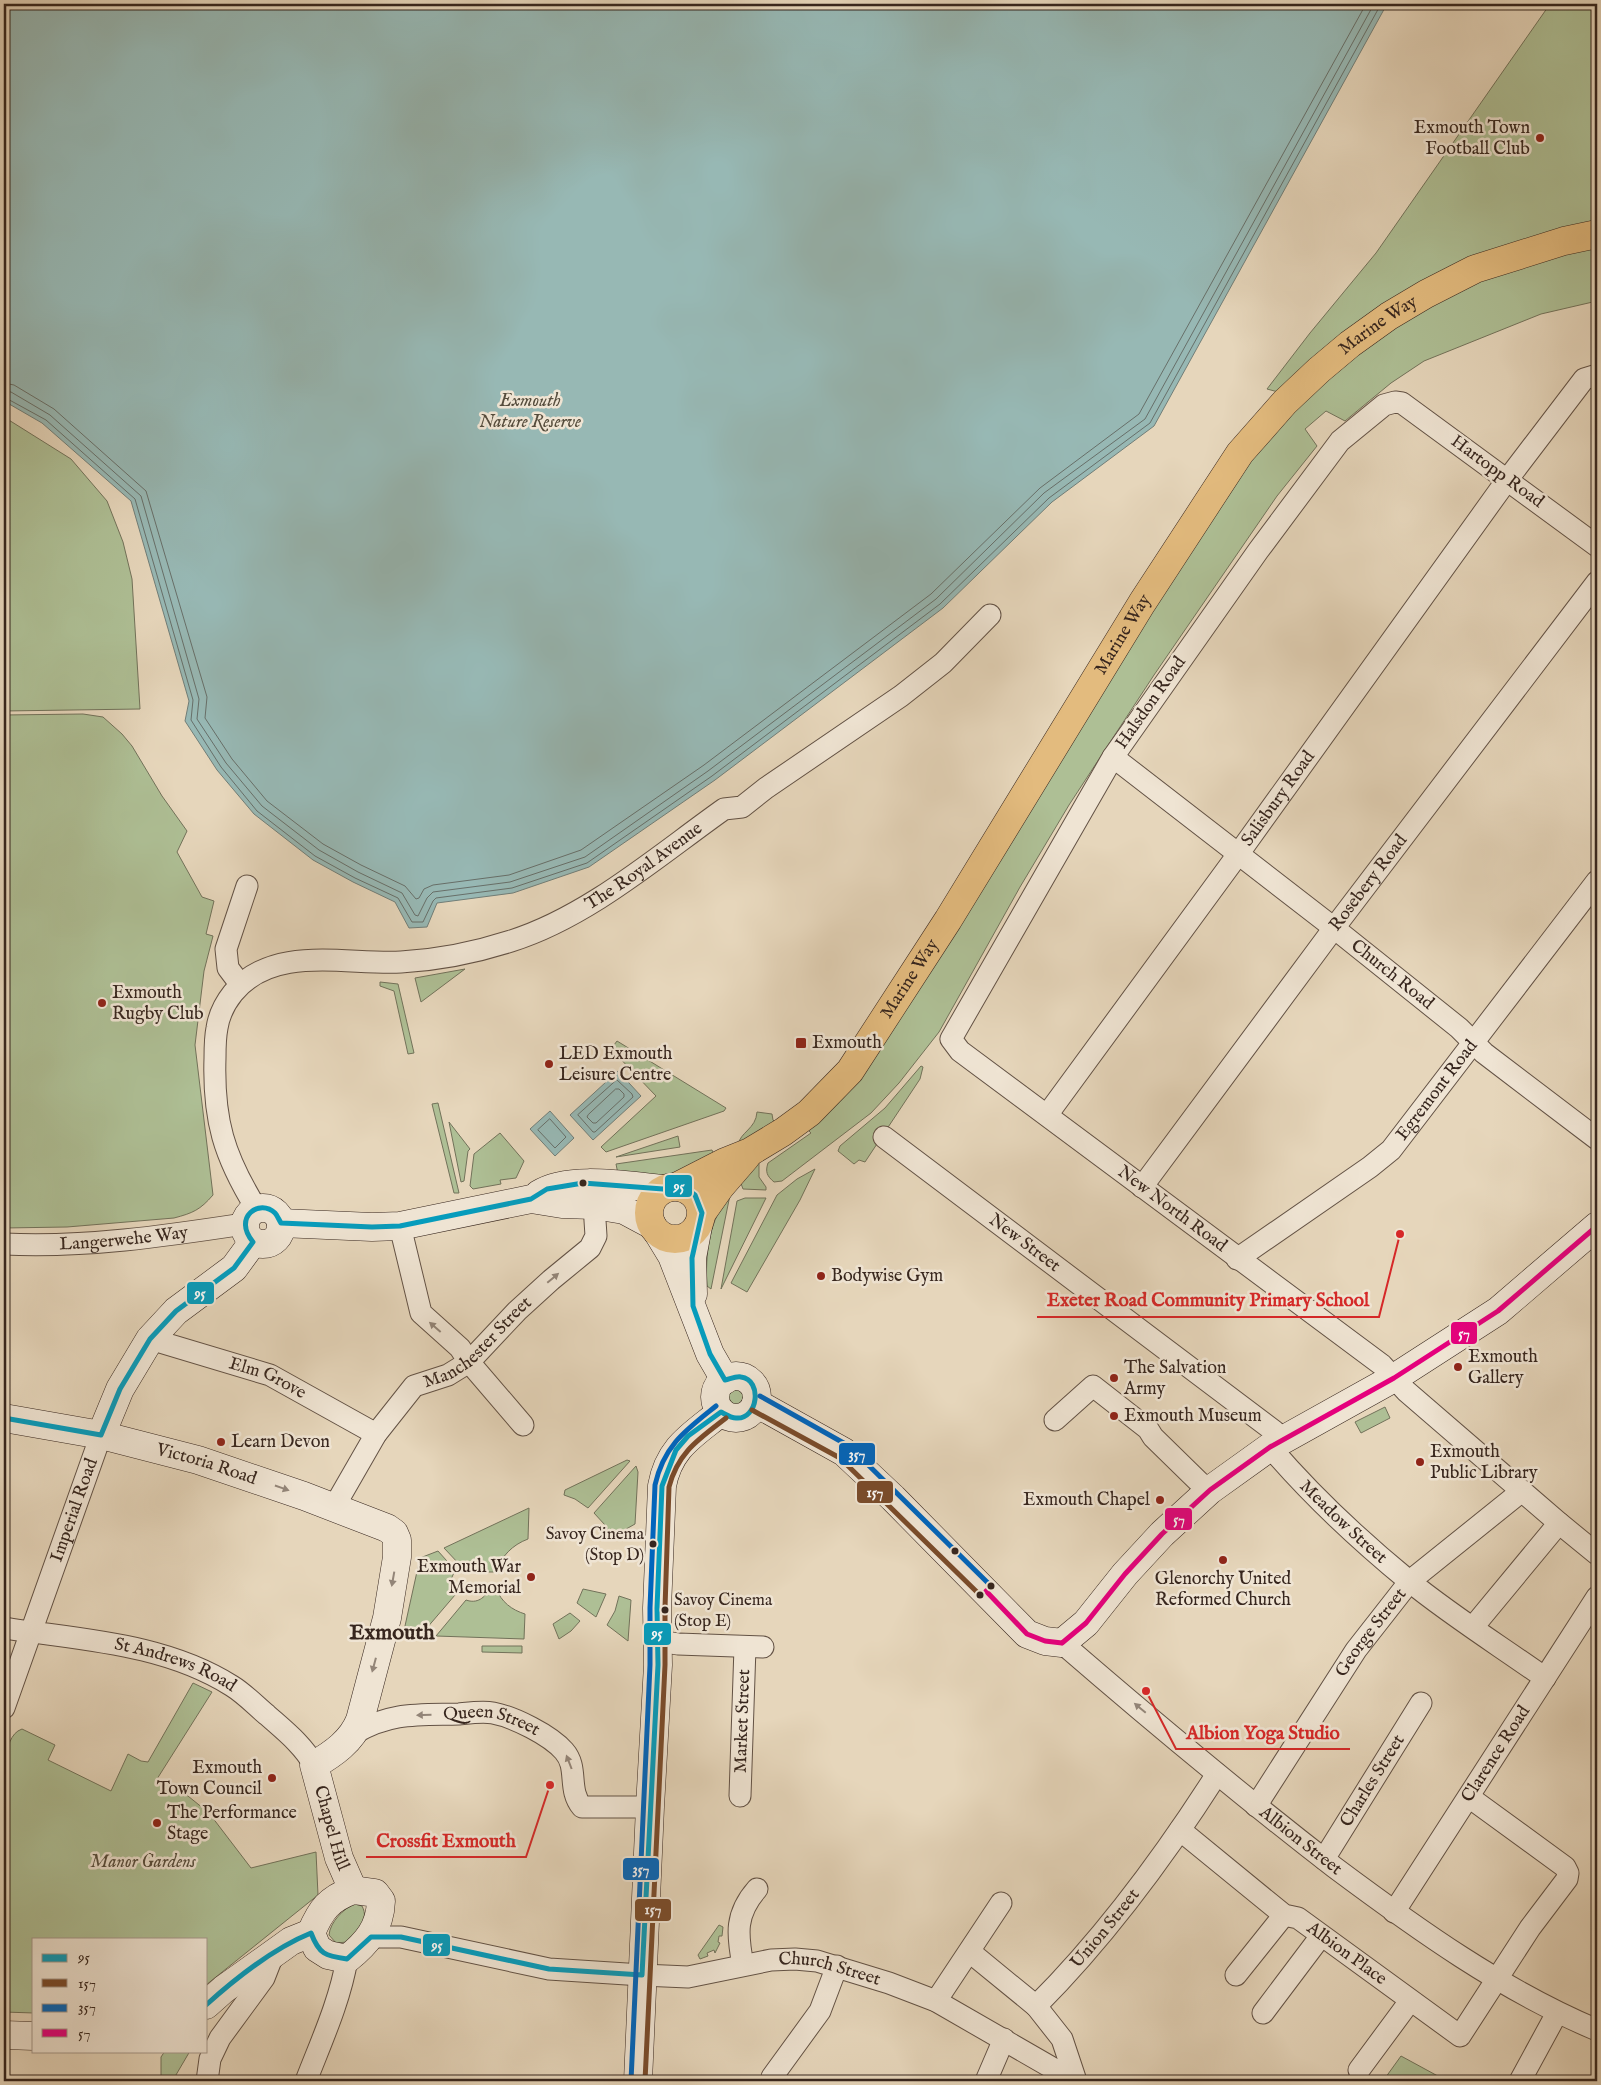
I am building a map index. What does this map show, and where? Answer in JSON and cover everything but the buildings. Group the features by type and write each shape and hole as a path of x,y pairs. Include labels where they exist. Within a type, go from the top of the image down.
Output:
{"highway":[{"name":"Marine Way","path":"671,1187 750,1152 783,1132 809,1113 850,1071 952,912 1179,546 1240,453 1268,420 1319,370 1350,344 1389,316 1426,294 1475,269 1564,241 1597,234"},
{"name":"Marine Way","path":"700,1220 722,1186 750,1152"},
{"path":"671,1187 687,1189 695,1195 700,1204 700,1220 690,1234 680,1239 669,1238 655,1229 648,1215 650,1204 655,1195 671,1187"}],"street":[{"name":"Salisbury Road","path":"1047,1116 1507,480 1584,379 1597,375"},
{"name":"Hartopp Road","path":"1395,402 1402,403 1597,546"},
{"name":"Halsdon Road","path":"952,1039 1113,757 1258,551 1340,441 1384,404 1395,402"},
{"name":"Rosebery Road","path":"1142,1187 1334,928 1597,582"},
{"name":"The Royal Avenue","path":"251,1225 230,1162 215,1102 217,1027 224,1006 240,984 268,967 289,962 409,962 471,952 512,941 539,930 585,907 724,810 742,807 766,788 876,714 943,663 990,615"},
{"name":"Church Road","path":"1113,757 1239,853 1459,1028 1484,1053 1597,1139"},
{"name":"Egremont Road","path":"1237,1259 1370,1167 1391,1150 1597,881"},
{"path":"240,984 228,968 226,949 247,886"},
{"name":"New North Road","path":"952,1039 960,1051 1237,1259 1382,1365 1406,1391 1597,1554"},
{"name":"New Street","path":"884,1137 1274,1431 1276,1444"},
{"path":"251,1225 261,1244 267,1244 276,1238 280,1231 281,1223 372,1227 400,1226 531,1199 547,1189 583,1183 671,1187"},
{"path":"531,1199 624,1210 655,1229 672,1256 713,1359 724,1380"},
{"name":"Manchester Street","path":"334,1507 376,1434 414,1386 448,1375 469,1362 517,1311 590,1248 596,1236 594,1205"},
{"path":"693,1306 692,1258 700,1220"},
{"name":"Langerwehe Way","path":"4,1244 110,1242 251,1225"},
{"name":"Imperial Road","path":"4,1708 101,1435 120,1389 150,1340 176,1311 234,1268 251,1225"},
{"path":"400,1226 421,1313 460,1348 469,1362 523,1425"},
{"path":"756,1403 844,1452 900,1504 1027,1634 1045,1641 1062,1643 1086,1623 1125,1574 1162,1534 1210,1490 1241,1466 1276,1444 1394,1378 1498,1311 1594,1234"},
{"name":"Elm Grove","path":"150,1340 270,1375 376,1434"},
{"path":"738,1377 751,1383 755,1389 756,1403 754,1408 744,1417 732,1418 721,1412 717,1407 715,1395 724,1380 738,1377"},
{"path":"1056,1420 1093,1386 1148,1430 1192,1476 1210,1490"},
{"path":"638,2081 658,1665 662,1486 676,1450 688,1436 721,1412"},
{"name":"Victoria Road","path":"4,1418 101,1435 198,1460 334,1507 387,1528 394,1533 397,1540 398,1557 386,1618 362,1715 355,1733"},
{"name":"Meadow Street","path":"1276,1444 1307,1489 1410,1582 1545,1678"},
{"name":"George Street","path":"1256,1806 1356,1650 1410,1582 1522,1491"},
{"path":"1474,1627 1559,1523"},
{"name":"Clarence Road","path":"1394,1912 1597,1597"},
{"name":"St Andrews Road","path":"4,1628 130,1647 195,1667 232,1686 248,1698 292,1736 314,1765"},
{"name":"Market Street","path":"658,1641 678,1644 754,1647 740,1796"},
{"name":"Albion Street","path":"1062,1643 1256,1806 1394,1912 1495,1979 1557,2013 1597,2030"},
{"name":"Charles Street","path":"1324,1859 1421,1702"},
{"name":"Queen Street","path":"355,1733 370,1725 397,1716 492,1712 529,1727 558,1745 564,1751 572,1766 574,1795 582,1807 650,1807"},
{"path":"314,1765 329,1756 355,1733"},
{"name":"Chapel Hill","path":"314,1765 339,1858 354,1890"},
{"name":"Union Street","path":"1036,2006 1071,1972 1117,1916 1180,1830 1217,1774"},
{"path":"1469,1797 1565,1868 1568,1873 1567,1879 1495,1979"},
{"name":"Albion Place","path":"1180,1830 1284,1914 1298,1918 1410,2002 1460,2036 1495,1979"},
{"path":"743,1965 738,1926 749,1899 757,1889"},
{"name":"Chapel Hill","path":"311,1933 317,1917 327,1904 338,1895 354,1890 367,1890 375,1893 381,1901 378,1924 371,1937 347,1959"},
{"path":"936,2001 970,1952 1001,1902"},
{"path":"1236,1975 1284,1914"},
{"path":"208,2002 291,1941 311,1933 317,1948 328,1955 347,1959 345,1972 334,2006 306,2081"},
{"path":"1263,2012 1321,1936"},
{"name":"Church Street","path":"371,1937 401,1937 549,1969 642,1975 688,1977 743,1965 795,1959 837,1966 936,2001 1076,2081"},
{"path":"970,1952 1036,2006 1062,2039 1076,2081"},
{"path":"207,2081 210,2059 220,2038 264,1978 273,1955"},
{"path":"773,2081 772,2077 820,2011 837,1966"},
{"path":"1358,2070 1410,2002"},
{"path":"1520,2081 1557,2013"},
{"path":"4,2035 32,2036"},
{"path":"986,2081 1004,2039"}],"green space":[{"path":"1550,4 1597,4 1597,228 1524,243 1282,393 1267,389 1376,253"},
{"path":"1597,243 1597,301 1541,314 1424,361 1391,383 1345,421 1326,411 1305,429 1317,446 1277,496 1154,675 1069,805 1020,887 939,1032 899,1083 871,1113 782,1181 774,1182 767,1174 768,1163 811,1133 807,1129 1255,449 1368,342 1438,299 1519,264"},
{"path":"4,417 71,459 107,501 123,542 132,579 140,709 4,711"},
{"name":"Exmouth Rugby Club","path":"83,714 103,717 132,746 162,796 187,831 177,852 202,897 214,901 206,934 213,936 204,971 195,1045 213,1195 196,1210 174,1218 67,1227 4,1228 4,715"},
{"path":"465,969 421,1002 415,978"},
{"path":"380,982 398,984 414,1053 408,1054 394,991 380,986"},
{"path":"617,1041 726,1108 724,1111 606,1152 601,1147 656,1096 611,1049"},
{"path":"921,1066 923,1067 920,1079 865,1162 859,1160 854,1164 838,1151 840,1146 885,1108"},
{"path":"438,1103 459,1193 454,1193 432,1104"},
{"path":"757,1112 772,1114 773,1120 778,1125 738,1145 754,1122"},
{"path":"449,1122 470,1149 468,1151 464,1181 461,1182"},
{"path":"500,1133 524,1161 516,1178 500,1180 501,1184 473,1189 470,1186 474,1154"},
{"path":"678,1136 680,1147 616,1157"},
{"path":"712,1150 715,1157 665,1177 618,1174 616,1164"},
{"path":"759,1162 759,1177 766,1190 743,1189 739,1178"},
{"path":"815,1169 800,1200 747,1292 731,1283 777,1195 797,1179"},
{"path":"730,1195 711,1289 707,1286 710,1238 717,1215"},
{"path":"745,1198 766,1198 721,1289 737,1201"},
{"path":"736,1388 743,1391 746,1398 743,1405 736,1408 729,1405 726,1398 729,1391"},
{"path":"1385,1407 1390,1418 1361,1433 1355,1422"},
{"path":"627,1460 630,1461 588,1508 575,1499 564,1495 565,1490"},
{"path":"636,1466 638,1472 635,1524 612,1537 605,1525 594,1513"},
{"path":"529,1508 528,1539 517,1544 508,1552 495,1572 488,1572 476,1562 460,1565 444,1548"},
{"path":"438,1551 455,1570 450,1582 455,1595 420,1636 403,1635 420,1558"},
{"path":"490,1588 496,1588 508,1605 525,1614 524,1639 436,1636 466,1600 477,1601 486,1595"},
{"path":"583,1589 606,1594 596,1617 577,1603"},
{"path":"619,1596 631,1600 628,1641 607,1625 615,1611"},
{"path":"570,1613 580,1621 571,1631 559,1639 553,1624"},
{"path":"482,1646 522,1646 522,1653 482,1652"},
{"name":"Manor Gardens","path":"193,1683 212,1692 157,1779 183,1792 209,1813 251,1868 316,1852 318,1895 208,1983 208,1938 32,1938 32,2013 4,2012 4,1760 12,1737 22,1729 55,1745 48,1760 111,1791 128,1754 141,1761 148,1762"},
{"path":"355,1904 362,1906 364,1911 361,1926 347,1942 336,1943 329,1935 332,1925 342,1912"},
{"path":"719,1925 723,1927 722,1936 719,1936 718,1942 720,1943 715,1953 714,1950 707,1953 708,1956 700,1959 698,1955"},
{"path":"164,2052 189,2052 173,2080 175,2081 161,2081 161,2057"},
{"path":"1401,2056 1447,2081 1383,2081"}],"water":[{"name":"Exmouth Nature Reserve","path":"4,4 1387,4 1154,426 1052,502 943,608 715,780 589,867 513,893 437,903 427,927 409,928 395,902 313,860 254,814 217,770 185,721 189,701 131,501 42,423 4,401"},
{"path":"618,1071 641,1096 593,1140 570,1115"},
{"path":"550,1111 574,1138 555,1156 530,1129"}],"transit line":[{"name":"95","path":"4,1418 101,1435 120,1389 150,1339 176,1311 234,1268 253,1242 247,1233 245,1225 250,1212 256,1209 269,1209 275,1213 281,1223 372,1227 400,1226 531,1199 547,1189 583,1183 663,1189 678,1186 687,1189 695,1195 702,1213 692,1258 693,1306 710,1354 725,1380 735,1377 748,1380 753,1385 755,1399 753,1407 743,1417 734,1418 721,1412 688,1436 676,1450 662,1486 657,1608 658,1665 642,1975 549,1969 401,1937 371,1937 347,1959 333,1957 324,1953 317,1946 311,1933 269,1955 208,2003"},
{"name":"57","path":"1062,1643 1086,1623 1125,1574 1162,1534 1210,1490 1270,1447 1394,1378 1498,1311 1597,1226"},
{"name":"357","path":"760,1396 849,1446 991,1586"},
{"name":"357","path":"631,2081 650,1665 650,1608 655,1485 659,1471 670,1449 686,1431 716,1406"},
{"name":"157","path":"752,1410 840,1458 981,1596"},
{"name":"157","path":"645,2081 665,1665 669,1487 678,1464 684,1455 698,1440 726,1418"},
{"name":"57","path":"986,1591 1027,1634 1045,1641 1062,1643"}],"place":[{"name":"Exmouth Town Football Club","path":"1540,138"},
{"name":"Exmouth Rugby Club","path":"102,1003"},
{"name":"Exmouth","path":"801,1043"},
{"name":"LED Exmouth Leisure Centre","path":"549,1064"},
{"name":"Exeter Road Community Primary School","path":"1400,1234"},
{"name":"Bodywise Gym","path":"821,1276"},
{"name":"Exmouth Gallery","path":"1458,1367"},
{"name":"The Salvation Army","path":"1114,1378"},
{"name":"Exmouth Museum","path":"1114,1416"},
{"name":"Learn Devon","path":"221,1442"},
{"name":"Exmouth Public Library","path":"1420,1462"},
{"name":"Exmouth Chapel","path":"1160,1500"},
{"name":"Savoy Cinema (Stop D)","path":"653,1544"},
{"name":"Glenorchy United Reformed Church","path":"1223,1560"},
{"name":"Exmouth War Memorial","path":"531,1577"},
{"name":"Savoy Cinema (Stop E)","path":"665,1610"},
{"name":"Albion Yoga Studio","path":"1146,1691"},
{"name":"Exmouth Town Council","path":"272,1778"},
{"name":"Crossfit Exmouth","path":"550,1785"},
{"name":"The Performance Stage","path":"157,1823"}],"district":[{"name":"Exmouth","path":"392,1633"}]}
